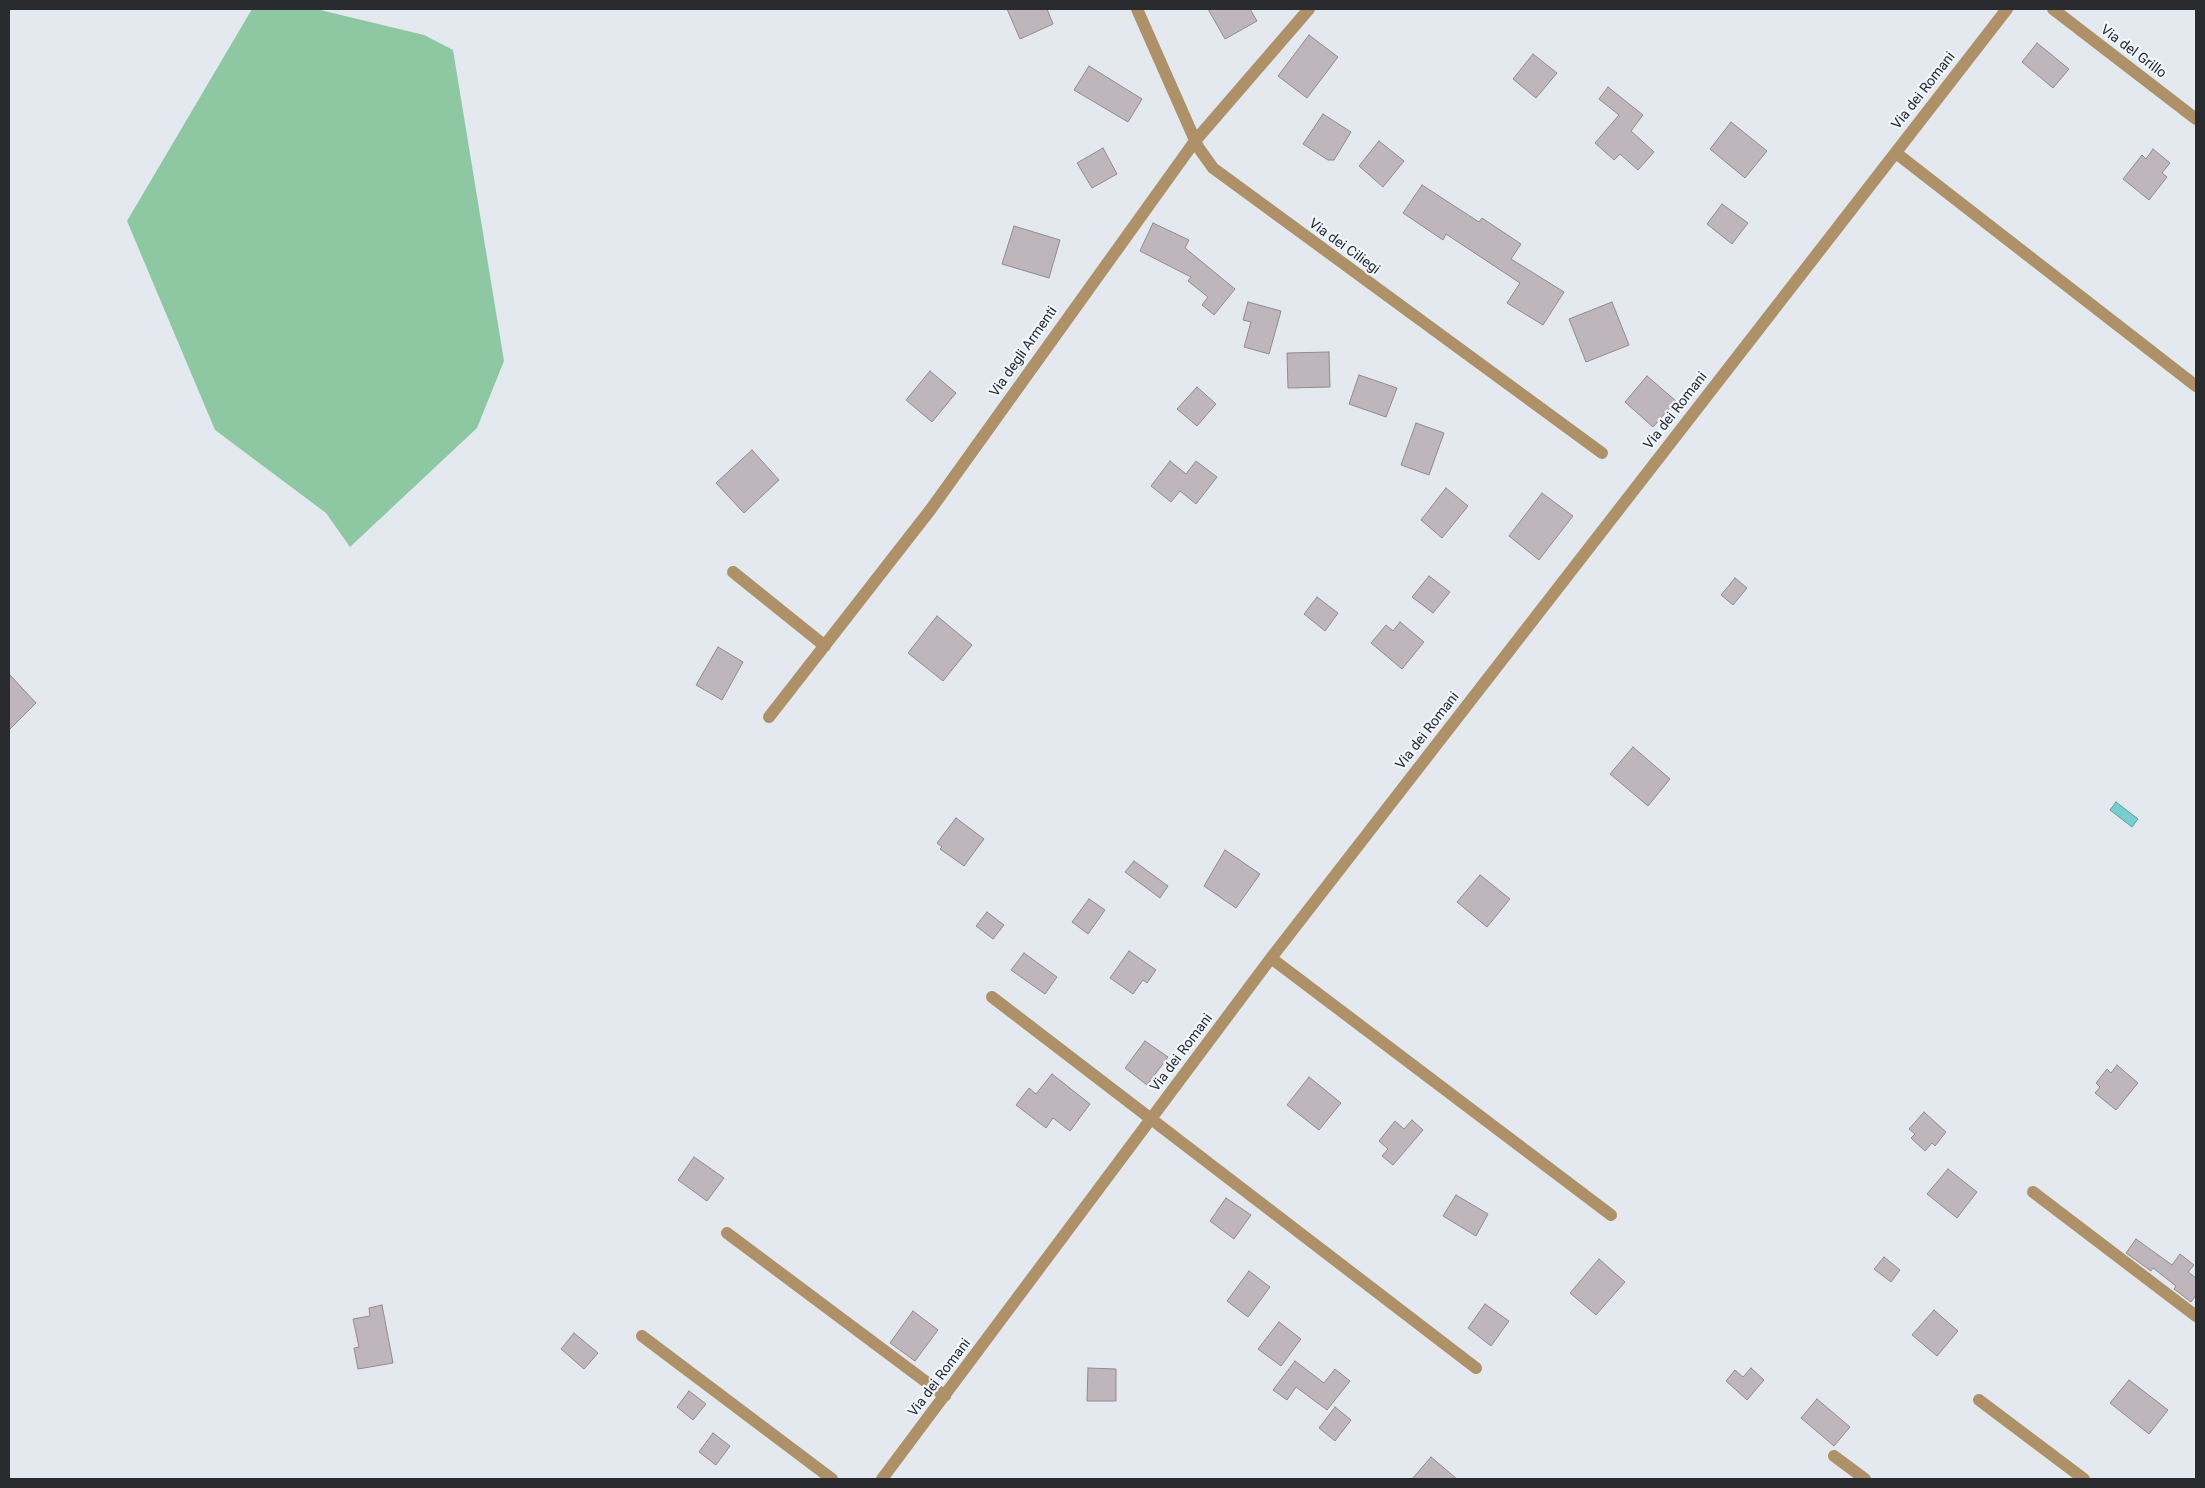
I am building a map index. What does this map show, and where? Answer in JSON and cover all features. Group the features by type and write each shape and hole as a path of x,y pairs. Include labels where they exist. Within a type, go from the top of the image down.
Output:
{"street":[{"name":"Via dei Ciliegi","path":"1137,9 1195,141 1208,163 1219,174 1602,453"},
{"name":"Via degli Armenti","path":"769,717 931,509 1195,141 1309,9"},
{"name":"Via dei Romani","path":"882,1479 1271,958 2007,9"},
{"name":"Via del Grillo","path":"2052,9 2196,119"},
{"path":"1896,153 2196,386"},
{"path":"733,572 825,646"},
{"path":"1271,958 1611,1215"},
{"path":"992,997 1476,1368"},
{"path":"2033,1192 2196,1316"},
{"path":"727,1233 945,1396"},
{"path":"642,1336 832,1479"},
{"path":"1979,1400 2084,1479"},
{"path":"1834,1456 1865,1479"}],"green space":[{"path":"252,9 316,9 424,35 453,50 504,361 477,428 350,547 326,513 215,430 127,221"}],"water":[{"path":"2116,802 2138,819 2132,827 2110,810"}],"building":[{"path":"1007,9 1047,9 1053,24 1020,39"},
{"path":"1208,9 1250,9 1257,21 1225,39"},
{"path":"1309,35 1338,57 1307,98 1278,76"},
{"path":"2037,43 2069,69 2053,88 2022,62"},
{"path":"1533,54 1557,73 1536,98 1513,79"},
{"path":"1089,66 1142,99 1128,122 1074,90"},
{"path":"1608,87 1643,115 1631,131 1654,152 1638,170 1620,154 1614,160 1595,143 1619,115 1599,99"},
{"path":"1323,114 1351,132 1334,160 1328,160 1303,144"},
{"path":"1731,122 1767,151 1745,178 1710,149"},
{"path":"1379,141 1404,161 1383,187 1359,166"},
{"path":"1103,148 1117,174 1092,188 1077,163"},
{"path":"2153,149 2170,163 2162,173 2167,177 2149,200 2123,179 2142,155 2146,159"},
{"path":"1422,185 1479,222 1482,218 1521,244 1511,259 1564,292 1543,325 1507,303 1520,283 1446,234 1443,240 1403,213"},
{"path":"1722,204 1748,223 1732,244 1707,224"},
{"path":"1153,223 1189,240 1185,248 1235,289 1214,315 1202,305 1208,297 1188,281 1191,277 1140,251"},
{"path":"1014,226 1060,240 1049,278 1002,264"},
{"path":"1248,302 1281,311 1269,354 1244,347 1251,322 1243,320"},
{"path":"1612,302 1629,345 1586,362 1569,319"},
{"path":"1329,352 1330,387 1288,388 1287,353"},
{"path":"930,371 956,393 932,422 906,400"},
{"path":"1359,375 1397,388 1386,417 1349,404"},
{"path":"1647,376 1676,401 1653,427 1625,402"},
{"path":"1197,387 1216,404 1197,426 1177,409"},
{"path":"1416,423 1444,433 1429,475 1401,465"},
{"path":"752,450 779,480 744,513 716,483"},
{"path":"1170,461 1186,474 1196,461 1217,477 1196,504 1180,491 1171,502 1151,486"},
{"path":"1446,488 1468,506 1442,538 1421,520"},
{"path":"1542,493 1573,516 1539,560 1509,536"},
{"path":"1429,576 1450,592 1433,613 1412,597"},
{"path":"1735,578 1747,588 1733,605 1721,595"},
{"path":"1317,597 1338,613 1325,631 1304,614"},
{"path":"937,616 972,645 943,681 908,653"},
{"path":"1400,622 1424,642 1402,669 1371,643 1386,625 1393,631"},
{"path":"718,647 743,662 722,700 696,685"},
{"path":"9,674 36,703 9,730"},
{"path":"1633,747 1670,779 1648,806 1610,774"},
{"path":"956,818 984,839 964,866 940,849 942,847 937,843"},
{"path":"1225,850 1260,874 1236,908 1204,886"},
{"path":"1134,861 1168,886 1160,898 1125,872"},
{"path":"1480,875 1510,899 1487,927 1457,902"},
{"path":"1089,899 1105,910 1088,934 1072,922"},
{"path":"987,912 1004,925 993,939 976,926"},
{"path":"1129,951 1156,970 1147,983 1143,980 1133,994 1110,978"},
{"path":"1024,953 1057,977 1045,994 1011,970"},
{"path":"1145,1041 1168,1057 1147,1085 1125,1068"},
{"path":"2117,1065 2138,1083 2116,1110 2095,1093 2100,1087 2096,1083 2107,1069 2111,1073"},
{"path":"1052,1074 1090,1104 1070,1131 1053,1118 1046,1128 1016,1105 1029,1088 1036,1094"},
{"path":"1309,1077 1341,1103 1319,1130 1287,1105"},
{"path":"1924,1112 1946,1132 1935,1146 1932,1143 1925,1151 1911,1138 1915,1134 1909,1129"},
{"path":"1412,1120 1423,1130 1393,1165 1382,1156 1388,1149 1379,1141 1395,1121 1404,1129"},
{"path":"694,1157 724,1178 707,1201 678,1180"},
{"path":"1948,1169 1977,1192 1957,1218 1927,1194"},
{"path":"1456,1195 1488,1214 1476,1236 1443,1216"},
{"path":"1226,1198 1251,1215 1234,1239 1210,1221"},
{"path":"2136,1239 2172,1265 2180,1254 2194,1265 2188,1272 2196,1278 2196,1295 2191,1302 2174,1289 2176,1286 2153,1268 2151,1271 2126,1253"},
{"path":"1884,1257 1900,1270 1891,1282 1874,1269"},
{"path":"1599,1259 1625,1282 1596,1315 1570,1293"},
{"path":"1249,1271 1270,1287 1248,1317 1227,1301"},
{"path":"1485,1304 1509,1321 1491,1346 1468,1328"},
{"path":"382,1305 393,1363 358,1369 354,1348 359,1347 353,1319 370,1316 369,1308"},
{"path":"1934,1310 1958,1331 1937,1356 1912,1335"},
{"path":"913,1311 938,1330 915,1361 890,1343"},
{"path":"1279,1322 1301,1339 1281,1366 1258,1349"},
{"path":"574,1333 598,1353 584,1369 561,1349"},
{"path":"1295,1361 1324,1383 1335,1369 1350,1381 1327,1410 1296,1387 1287,1400 1273,1390"},
{"path":"1088,1368 1116,1369 1116,1401 1087,1401"},
{"path":"1751,1368 1764,1380 1747,1400 1726,1381 1735,1370 1743,1377"},
{"path":"2129,1380 2168,1410 2149,1434 2110,1403"},
{"path":"689,1391 706,1404 693,1420 677,1407"},
{"path":"1817,1399 1850,1427 1834,1446 1801,1418"},
{"path":"1335,1407 1351,1420 1335,1441 1319,1428"},
{"path":"713,1433 730,1446 716,1465 699,1452"},
{"path":"1431,1457 1457,1479 1412,1479"}]}
